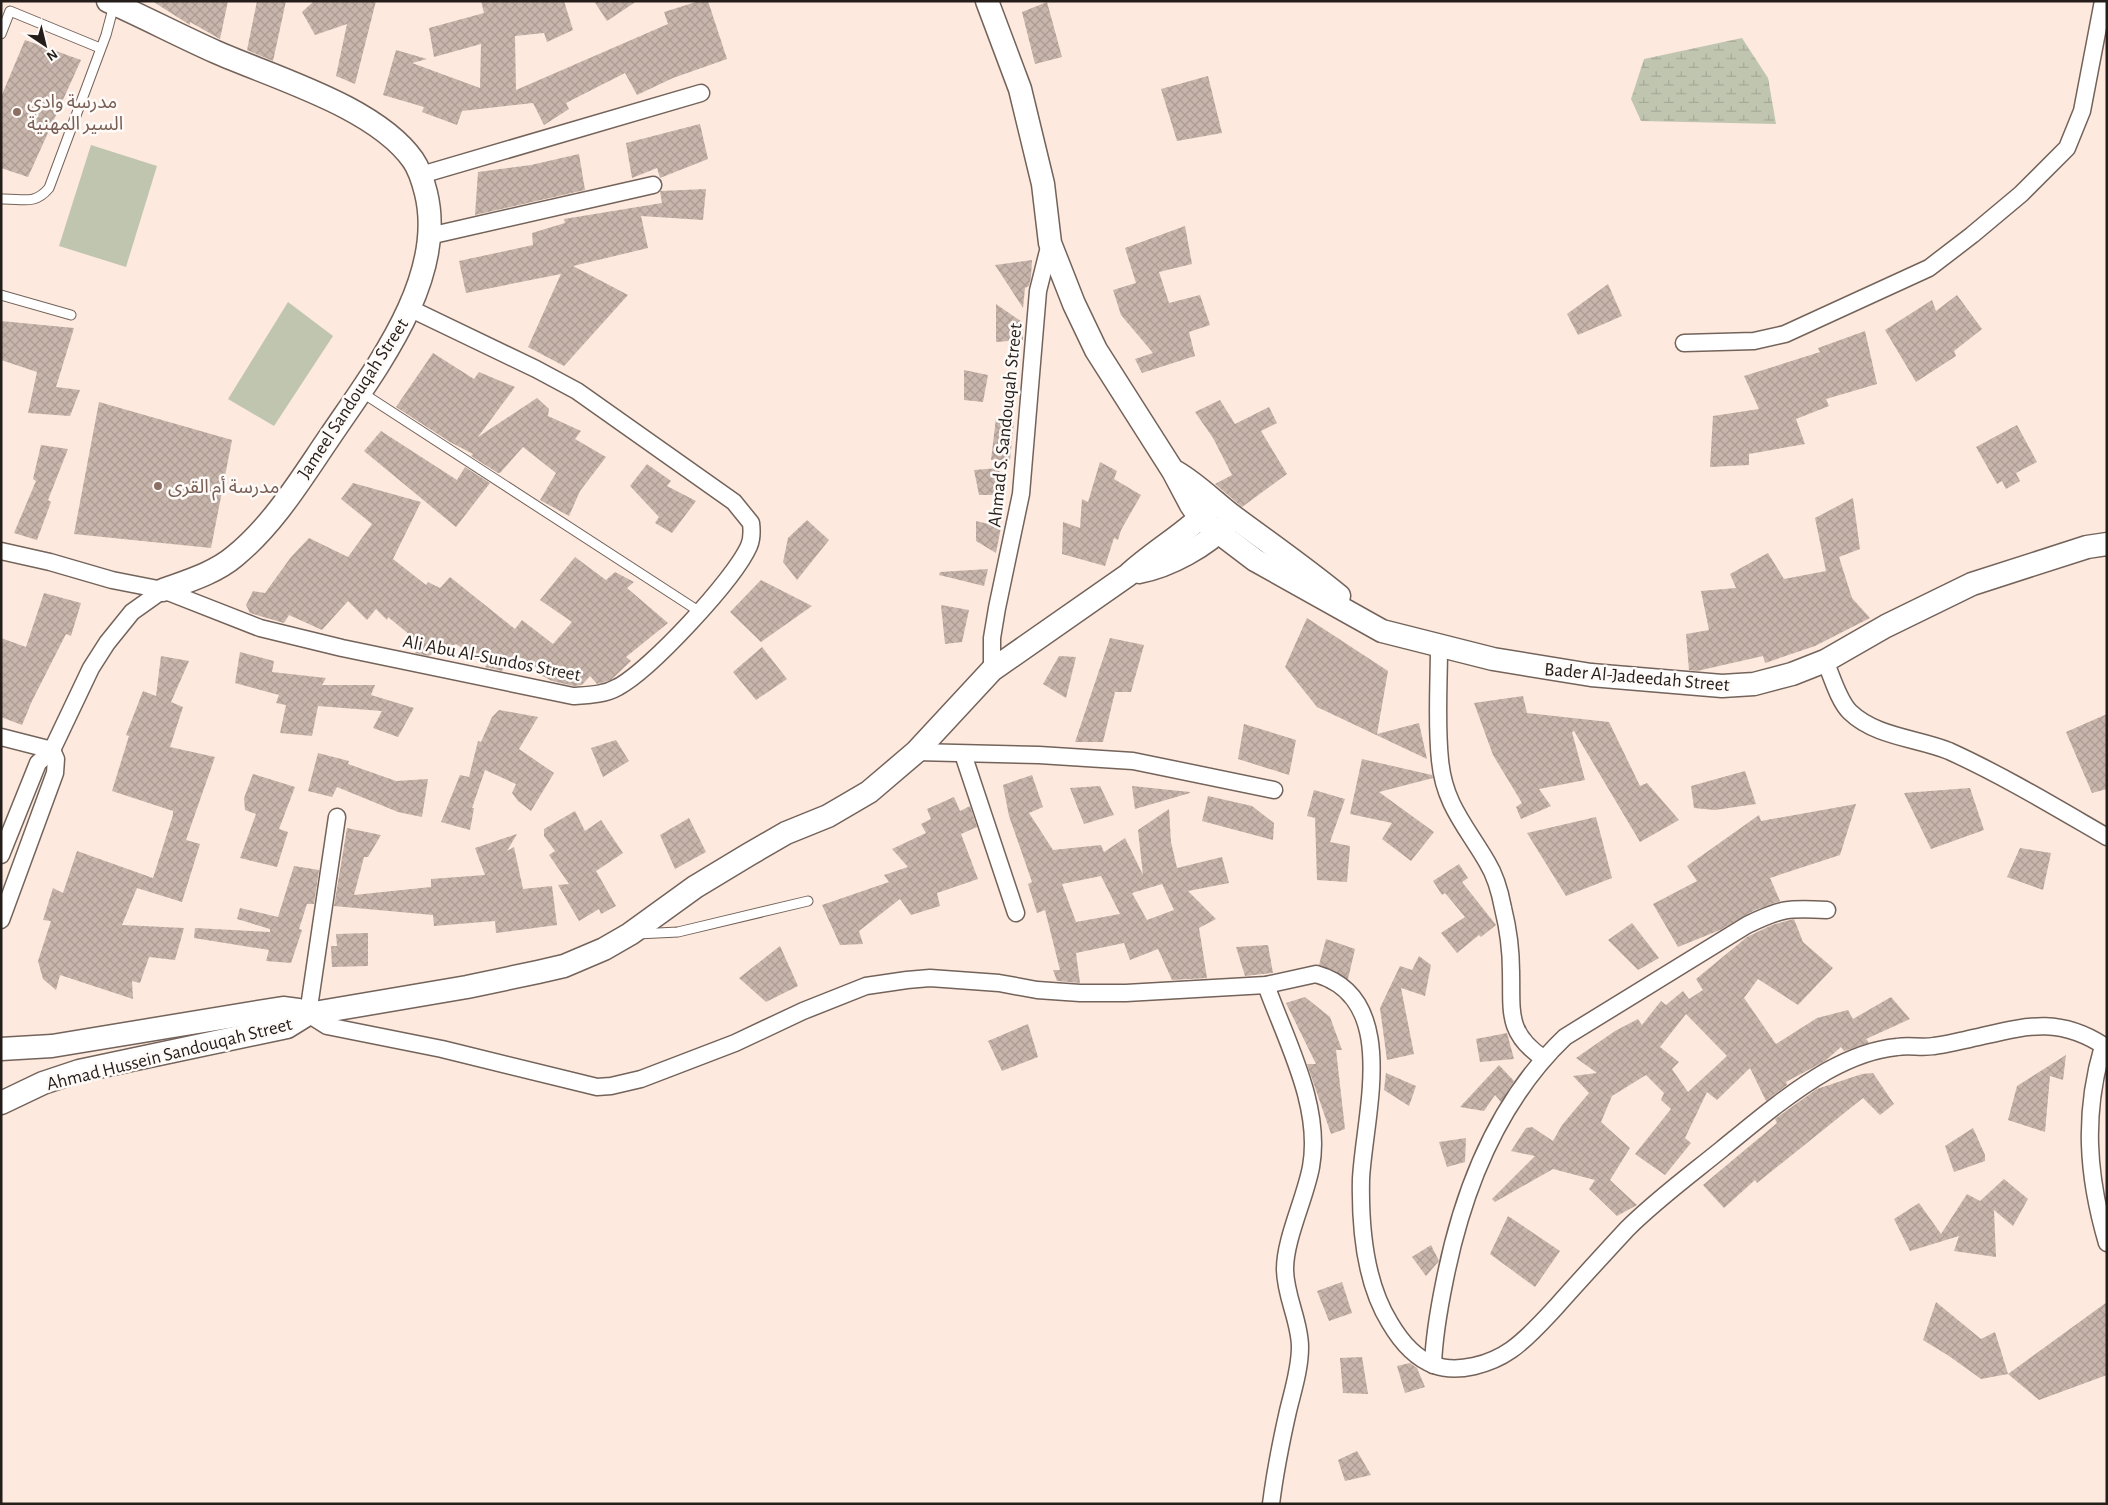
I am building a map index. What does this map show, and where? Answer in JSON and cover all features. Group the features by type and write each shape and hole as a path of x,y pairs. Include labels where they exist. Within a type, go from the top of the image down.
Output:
{"main road":[{"name":"Bader Al-Jadeedah Street","path":"987,1 1020,89 1042,184 1050,243 1074,304 1096,350 1174,470 1191,505 1201,519 1255,560 1382,631 1522,665 1591,675 1722,686 1754,684 1774,680 1825,661 1903,617 1972,584 2086,547 2107,544"},
{"name":"Jameel Sandouqah Street","path":"111,3 366,118 395,140 414,161 421,175 429,205 427,254 409,308 396,334 360,392 268,524 252,541 233,558 215,570 163,590"},
{"name":"Bader Al-Jadeedah Street","path":"1174,470 1192,482 1233,516 1300,563 1382,631"},
{"name":"Ahmad Hussein Sandouqah Street","path":"1,1103 43,1083 79,1071 287,1027 308,1014 564,966 604,948 630,934 688,892 748,855 786,834 828,816 869,792 916,752 992,670 1128,575 1142,562 1201,519 1215,502"},
{"name":"Ahmad Hussein Sandouqah Street","path":"1128,575 1168,562 1218,533 1233,516"},
{"name":"Ahmad Hussein Sandouqah Street","path":"1,1049 52,1046 283,1008 308,1014"}],"street":[{"path":"1684,343 1754,341 1785,334 1929,268 1972,235 2021,194 2066,148 2082,111 2103,1"},
{"path":"421,175 701,93"},
{"path":"429,236 653,185"},
{"name":"Ahmad S. Sandouqah Street","path":"992,670 992,638 996,608 1021,494 1038,291 1050,243"},
{"name":"Ali Abu Al-Sundos Street","path":"1,551 50,562 112,580 163,590 260,628 342,648 573,696 611,691 634,677 700,612 734,570 749,545 751,524 734,502 576,391 536,369 409,308"},
{"path":"1,855 38,763 52,750 91,668 107,643 132,612 163,590"},
{"path":"1439,646 1440,760 1446,790 1461,822 1487,862 1495,880 1507,929 1511,972 1509,1000 1513,1020 1528,1048 1543,1058"},
{"path":"1825,661 1848,711 1857,718 1872,727 1948,751 2013,782 2107,837"},
{"path":"1,737 52,750"},
{"path":"1,920 55,773 56,759 52,750"},
{"path":"916,752 1038,755 1133,761 1274,790"},
{"path":"963,754 1016,913"},
{"path":"337,817 308,1014 327,1026 442,1049 582,1084 611,1086 627,1084 735,1043 803,1011 866,986 907,980 930,978 999,983 1038,990 1080,993 1190,991 1266,985 1316,974 1324,976 1346,990 1361,1008 1369,1032 1371,1067 1361,1180 1367,1254 1373,1281 1386,1316 1404,1343 1433,1365 1458,1368 1474,1366 1500,1357 1513,1349 1543,1320 1629,1228 1664,1195 1778,1104 1828,1071 1884,1049 1898,1046 1936,1046 2040,1024 2075,1031 2105,1047 2093,1080 2089,1125 2090,1166 2107,1243"},
{"path":"1433,1365 1438,1315 1454,1235 1472,1177 1500,1122 1543,1058 1565,1037 1747,925 1773,912 1790,908 1827,910"},
{"path":"1266,985 1306,1095 1314,1126 1314,1142 1307,1182 1288,1246 1285,1270 1300,1347 1297,1372 1281,1444 1271,1504"}],"lane":[{"path":"1,199 33,200 42,196 49,188 100,48 111,3"},
{"path":"1,34 10,11 100,48"},
{"path":"1,295 70,315"},
{"path":"360,392 700,612"},
{"path":"630,934 686,930 808,901"}],"green space":[{"path":"1742,38 1768,78 1776,124 1641,121 1631,99 1644,59"},
{"path":"91,145 157,166 126,267 59,246"},
{"path":"288,302 333,336 274,426 228,399"}],"building":[{"path":"152,1 228,1 220,39 190,22 190,25"},
{"path":"257,1 286,1 273,61 247,50"},
{"path":"314,1 376,1 355,84 336,76 347,24 315,35 302,12"},
{"path":"481,1 564,1 573,30 547,42 544,33 515,36 516,90 668,24 664,12 699,1 708,1 727,59 673,78 637,95 625,73 566,103 569,109 544,125 533,103 462,111 457,125 422,112 424,107 383,95 396,50 427,59 412,63 480,88 481,44 434,57 429,28 484,13"},
{"path":"594,1 637,1 607,21"},
{"path":"1047,2 1062,57 1035,64 1022,12"},
{"path":"25,40 81,60 28,177 1,168 1,97"},
{"path":"1208,76 1222,133 1177,141 1161,89"},
{"path":"700,124 708,159 660,178 657,168 632,178 626,143"},
{"path":"579,154 585,190 475,215 478,172 531,165"},
{"path":"706,189 703,220 641,216 648,248 573,266 628,295 564,366 528,347 561,274 466,293 459,261 533,245 532,233 565,223 564,219 662,203 660,191"},
{"path":"1185,226 1192,264 1159,272 1169,303 1200,295 1210,325 1189,332 1195,356 1142,373 1135,359 1153,353 1121,315 1113,290 1136,283 1125,248"},
{"path":"1032,260 1031,277 1029,286 1025,288 1023,308 995,265"},
{"path":"1608,284 1622,316 1578,335 1567,314"},
{"path":"1957,295 1982,329 1954,351 1956,356 1916,382 1885,330 1932,300 1936,311"},
{"path":"996,304 1022,322 1023,340 996,342"},
{"path":"1,321 74,328 56,387 80,390 70,416 28,413 37,372 1,360"},
{"path":"1865,331 1877,384 1826,399 1829,406 1796,419 1805,444 1749,454 1749,465 1710,467 1713,416 1759,409 1744,376 1820,352 1818,348"},
{"path":"433,353 474,379 479,372 515,387 478,437 537,398 549,409 548,416 581,431 575,439 606,457 580,491 569,516 540,500 556,473 523,447 498,473 471,456 473,454 450,442 396,407"},
{"path":"964,370 988,375 983,402 964,400"},
{"path":"1220,400 1235,424 1269,407 1277,423 1261,431 1287,474 1242,507 1215,484 1232,475 1213,438 1195,412"},
{"path":"99,402 232,440 211,548 74,534"},
{"path":"996,418 1014,421 1010,460 991,460"},
{"path":"2017,425 2037,462 2016,473 2020,481 2006,489 2002,481 1997,484 1976,447"},
{"path":"381,431 457,480 465,467 490,483 456,527 364,451"},
{"path":"41,445 68,449 48,500 51,502 37,540 14,533 36,481 33,479"},
{"path":"1100,462 1117,471 1114,479 1141,495 1121,530 1118,540 1114,538 1105,566 1062,554 1063,522 1080,528 1082,499 1088,502"},
{"path":"647,464 671,481 667,486 696,501 672,533 655,523 659,517 630,486"},
{"path":"999,468 1002,495 979,495 974,470"},
{"path":"353,483 421,502 393,559 426,585 428,582 440,588 450,577 515,629 522,620 553,644 572,622 540,600 575,557 606,580 615,572 634,582 627,588 668,623 626,657 631,661 611,680 597,684 590,676 582,685 574,686 552,681 537,673 541,670 514,654 502,671 485,667 487,665 456,644 428,656 415,653 421,644 388,617 387,620 376,609 367,620 348,601 322,630 289,615 284,623 250,613 246,605 253,591 265,593 291,557 309,538 348,557 372,524 341,499"},
{"path":"1853,498 1860,549 1839,557 1852,598 1870,618 1815,646 1765,663 1763,656 1697,671 1689,670 1686,634 1709,630 1701,591 1736,588 1730,574 1768,553 1784,579 1826,571 1815,518"},
{"path":"807,520 829,540 797,580 783,562 788,538"},
{"path":"976,521 1001,527 996,553 976,541"},
{"path":"988,569 984,586 939,575 940,572"},
{"path":"761,580 812,606 761,642 730,612"},
{"path":"44,593 81,603 71,636 66,634 22,725 1,717 1,638 26,647"},
{"path":"941,605 969,610 962,642 945,644"},
{"path":"1307,618 1388,671 1377,734 1419,723 1427,759 1317,707 1285,667"},
{"path":"1110,638 1144,645 1131,692 1115,692 1103,742 1075,742"},
{"path":"762,647 787,679 756,700 733,672"},
{"path":"240,652 274,661 272,672 326,678 322,685 375,685 371,695 414,708 398,737 373,728 382,711 318,706 312,736 280,733 286,705 276,703 279,695 235,683"},
{"path":"161,656 189,661 171,702 183,707 170,747 215,757 186,840 200,844 182,902 137,888 122,925 184,928 175,960 149,957 140,983 132,981 133,999 60,975 56,990 43,979 38,961 51,921 43,920 53,888 63,893 77,851 153,878 173,815 173,811 112,791 129,736 126,735 143,691 156,696"},
{"path":"1059,656 1076,657 1066,698 1043,684"},
{"path":"1523,696 1527,713 1609,722 1640,786 1647,783 1679,820 1640,842 1574,731 1572,732 1585,780 1539,789 1551,806 1521,819 1516,807 1522,803 1493,755 1474,703"},
{"path":"499,710 538,717 519,749 554,773 531,811 518,801 512,793 516,784 485,770 472,808 474,808 470,830 441,822 460,775 469,777 478,741 481,742 492,717"},
{"path":"2107,714 2107,789 2092,793 2066,732"},
{"path":"1244,724 1296,740 1289,775 1238,759"},
{"path":"616,740 629,761 603,777 591,748"},
{"path":"318,753 349,761 348,764 396,781 428,779 422,817 398,812 337,787 332,797 308,791"},
{"path":"1362,759 1432,775 1433,778 1379,792 1434,832 1411,861 1382,839 1392,823 1350,814"},
{"path":"1745,771 1756,804 1715,810 1694,808 1691,786"},
{"path":"253,774 295,787 279,829 288,832 277,867 240,858 256,814 245,810 244,798"},
{"path":"1032,775 1043,807 1029,813 1053,850 1101,845 1104,852 1125,838 1143,875 1138,830 1169,809 1171,842 1177,868 1222,857 1229,883 1188,891 1216,919 1199,928 1207,978 1172,980 1158,949 1130,960 1124,943 1076,953 1080,983 1057,981 1053,970 1060,970 1045,910 1037,913 1028,884 1032,882 1009,816 1003,785","holes":["1101,876 1120,914 1076,922 1062,884","1162,884 1174,910 1147,920 1132,893"]},
{"path":"1100,786 1114,815 1084,824 1070,788"},
{"path":"1132,786 1190,792 1190,793 1135,809"},
{"path":"1970,788 1984,830 1931,849 1904,793"},
{"path":"1314,790 1345,799 1330,842 1350,846 1347,882 1317,880 1315,818 1307,816"},
{"path":"1208,796 1252,806 1274,823 1273,840 1202,821"},
{"path":"954,797 960,811 970,806 977,827 961,834 978,879 937,893 940,906 911,915 900,899 859,931 863,944 840,945 822,905 889,882 884,875 908,867 892,849 926,833 921,824 931,819 927,809"},
{"path":"1856,804 1840,855 1770,878 1780,901 1755,910 1720,930 1678,947 1653,904 1697,881 1687,866 1759,815 1761,821"},
{"path":"575,811 585,831 601,820 623,853 596,871 616,906 601,914 599,909 579,921 558,885 569,884 549,855 555,851 544,836 544,829"},
{"path":"1596,817 1612,878 1566,896 1527,833"},
{"path":"689,818 706,852 675,869 660,835"},
{"path":"347,828 381,835 368,857 364,857 354,895 431,887 431,879 485,875 475,848 517,834 507,851 514,847 523,889 552,886 557,925 496,933 495,921 434,926 433,915 334,906"},
{"path":"2020,848 2051,853 2043,890 2007,877"},
{"path":"1459,864 1468,878 1462,882 1496,925 1481,937 1479,935 1457,953 1441,933 1465,917 1445,893 1442,895 1433,881"},
{"path":"294,866 319,870 314,904 307,904 299,929 302,930 291,963 266,961 269,950 194,938 195,928 270,932 270,929 237,919 240,908 278,917"},
{"path":"1794,919 1803,942 1833,968 1798,1005 1758,979 1744,998 1776,1044 1817,1018 1848,1010 1853,1019 1891,997 1910,1019 1866,1039 1869,1043 1844,1051 1841,1047 1825,1061 1786,1082 1787,1085 1766,1101 1750,1068 1717,1100 1707,1092 1685,1138 1691,1143 1665,1175 1635,1154 1671,1109 1661,1100 1664,1093 1646,1075 1612,1096 1601,1122 1630,1148 1610,1180 1637,1205 1617,1216 1589,1189 1595,1180 1553,1169 1495,1202 1492,1199 1535,1156 1511,1151 1526,1128 1532,1127 1553,1141 1562,1125 1589,1093 1573,1076 1597,1073 1576,1058 1615,1031 1638,1019 1642,1025 1661,1001 1666,1005 1683,991 1689,999 1703,990 1696,979 1747,937 1772,925","holes":["1686,1014 1727,1056 1688,1092 1672,1069 1679,1062 1660,1047"]},
{"path":"1632,923 1659,958 1638,970 1608,940"},
{"path":"368,933 368,966 332,967 331,946 337,946 336,934"},
{"path":"1326,939 1355,949 1348,979 1319,965"},
{"path":"1268,945 1273,973 1245,976 1236,947"},
{"path":"780,946 798,986 766,1002 739,978"},
{"path":"1419,956 1431,965 1425,996 1401,988 1414,1054 1387,1060 1380,1008 1400,966 1412,970"},
{"path":"1305,997 1330,1017 1342,1050 1336,1050 1345,1129 1331,1134 1307,1064 1316,1064 1286,1003"},
{"path":"1028,1024 1038,1057 1002,1071 988,1041"},
{"path":"1507,1033 1514,1059 1480,1062 1476,1039"},
{"path":"2066,1055 2063,1080 2050,1076 2045,1132 2008,1120 2017,1086"},
{"path":"1499,1065 1514,1081 1501,1102 1495,1095 1484,1111 1460,1107"},
{"path":"1386,1073 1416,1086 1409,1106 1384,1090"},
{"path":"1873,1073 1894,1104 1880,1115 1863,1098 1757,1183 1755,1180 1724,1208 1703,1185 1777,1123 1775,1119 1817,1089 1862,1074"},
{"path":"1973,1128 1985,1155 1985,1161 1954,1172 1945,1146"},
{"path":"1466,1138 1465,1162 1447,1167 1439,1142"},
{"path":"2004,1179 2028,1199 2013,1226 1994,1210 1996,1257 1954,1251 1959,1236 1910,1251 1894,1219 1919,1203 1941,1234 1967,1194 1980,1201"},
{"path":"1508,1216 1560,1251 1535,1287 1490,1254"},
{"path":"1431,1245 1439,1261 1426,1276 1412,1257"},
{"path":"1342,1282 1352,1313 1329,1321 1317,1291"},
{"path":"1936,1302 1981,1339 1995,1332 2008,1374 1981,1379 1923,1340"},
{"path":"2107,1302 2107,1375 2039,1400 2008,1374"},
{"path":"1362,1357 1368,1394 1343,1393 1340,1358"},
{"path":"1410,1363 1417,1368 1425,1387 1405,1393 1397,1366"},
{"path":"1357,1451 1371,1475 1345,1481 1338,1460"}],"place":[{"name":"مدرسة وادي السير المهنية","path":"17,112"},
{"name":"مدرسة أم القرى","path":"158,486"}]}
